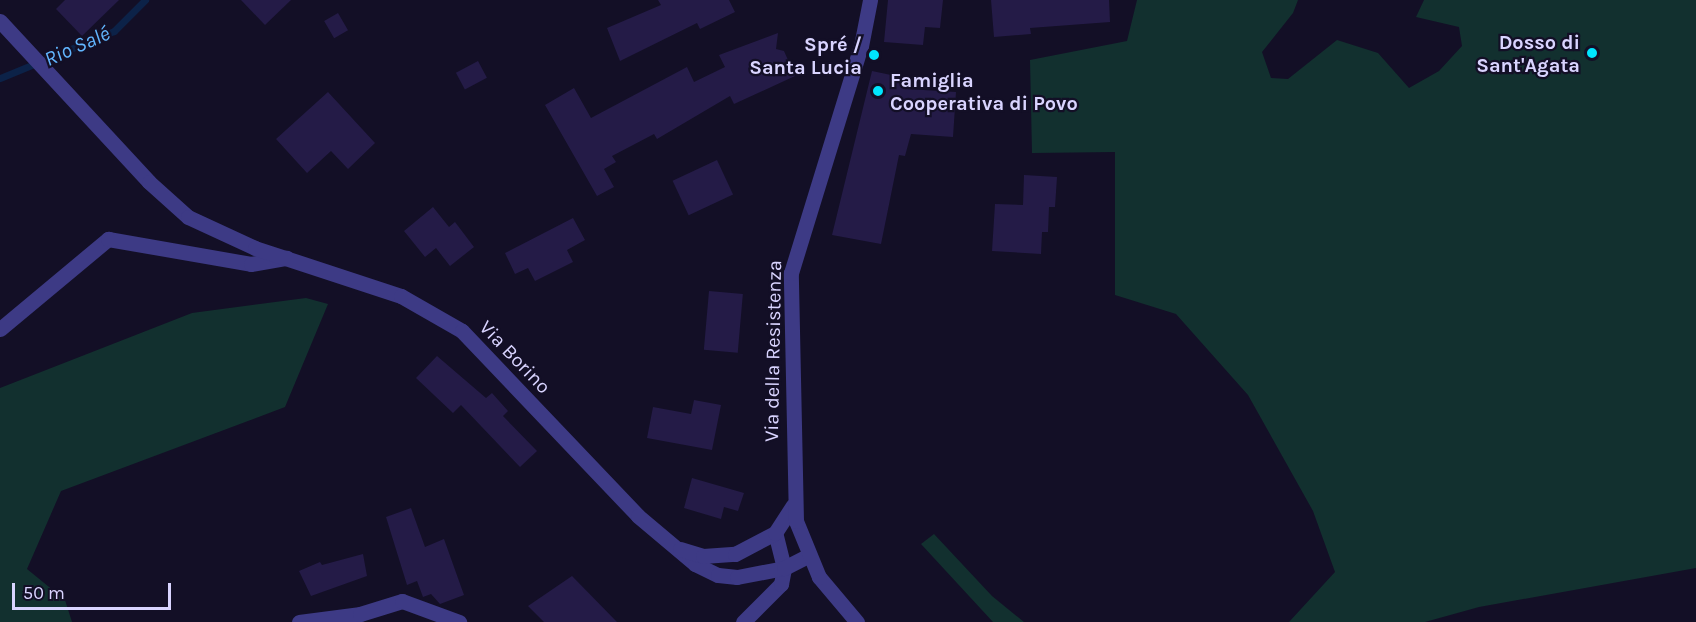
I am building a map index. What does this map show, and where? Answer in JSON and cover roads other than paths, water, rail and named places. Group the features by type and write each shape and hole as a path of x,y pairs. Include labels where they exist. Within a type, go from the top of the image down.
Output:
{"street":[{"name":"Via della Resistenza","path":"857,622 834,598 808,556 794,505 791,273 861,46 870,0"},
{"name":"Via Borino","path":"0,21 149,182 188,217 208,229 400,296 445,318 479,348 596,473 673,547 694,564 718,575 754,575 784,568 808,556"},
{"name":"Via Borino","path":"0,329 108,239 251,264 286,258"},
{"name":"Via Borino","path":"673,547 703,556 735,554 775,533 794,505"},
{"path":"743,622 781,584 784,568 775,533"},
{"path":"298,622 360,614 402,602 459,622"}],"waterway":[{"name":"Rio Salé","path":"0,78 114,31 145,0"}],"place":[{"name":"Dosso di Sant'Agata","path":"1592,53"},
{"name":"Spré / Santa Lucia","path":"874,55"},
{"name":"Famiglia Cooperativa di Povo","path":"878,91"}]}
